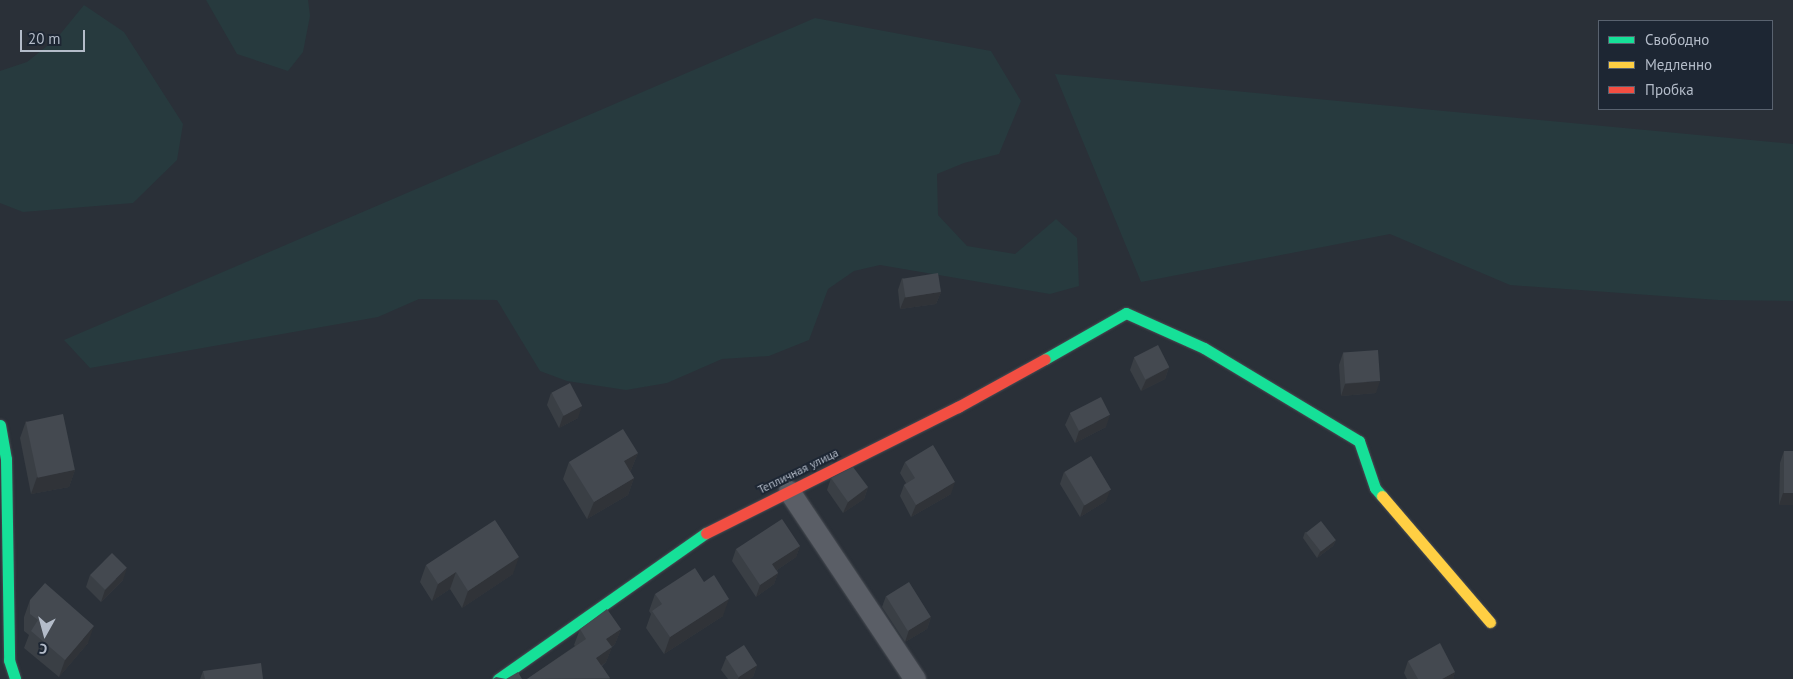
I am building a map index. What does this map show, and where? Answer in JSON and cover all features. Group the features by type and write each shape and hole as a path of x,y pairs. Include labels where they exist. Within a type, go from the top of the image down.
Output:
{"street":[{"name":"Тепличная улица","path":"498,679 703,534 958,407 1126,313 1204,348 1359,441 1374,488 1490,622"},
{"path":"0,425 6,459 9,660 15,679"},
{"path":"789,491 916,679"}],"green space":[{"path":"206,0 308,0 310,16 303,52 288,71 237,54"},
{"path":"84,5 124,32 183,124 177,160 133,203 23,212 0,203 0,71 27,62 57,38"},
{"path":"815,18 991,51 1021,101 999,154 964,163 937,174 938,215 967,246 1015,254 1056,219 1077,238 1079,286 1050,294 880,265 854,271 828,289 809,340 769,356 722,359 667,383 626,390 567,381 540,371 497,300 419,299 378,317 90,368 64,340"},
{"path":"1055,74 1793,144 1793,301 1718,300 1510,285 1390,234 1141,282"}],"building":[{"path":"938,273 941,292 905,297 902,279"},
{"path":"1158,345 1169,367 1145,380 1134,357"},
{"path":"1378,350 1380,381 1345,383 1343,352"},
{"path":"570,383 582,406 564,416 551,393"},
{"path":"1101,397 1110,415 1079,431 1070,413"},
{"path":"63,414 75,470 38,478 26,422"},
{"path":"623,429 638,453 624,461 634,478 594,502 569,462"},
{"path":"933,445 955,482 916,505 904,485 915,478 905,462"},
{"path":"1784,451 1793,451 1793,493 1784,493"},
{"path":"1091,456 1111,489 1085,505 1064,472"},
{"path":"853,467 868,487 848,502 831,478"},
{"path":"782,519 800,546 772,564 778,573 760,585 736,549"},
{"path":"495,520 519,557 468,591 456,572 438,584 426,565"},
{"path":"1321,521 1336,540 1321,552 1306,533"},
{"path":"112,553 127,568 105,590 90,575"},
{"path":"695,568 704,582 714,575 729,599 670,637 652,611 662,604 655,594"},
{"path":"909,582 931,617 908,631 886,596"},
{"path":"45,583 94,626 65,660 31,631 38,620 30,614 30,600"},
{"path":"607,609 621,629 606,639 612,647 596,658 610,678 527,679 586,639 580,629"},
{"path":"1440,643 1455,672 1442,679 1418,679 1408,661"},
{"path":"744,645 757,665 739,677 726,657"},
{"path":"261,663 263,679 205,679 203,671"},
{"path":"518,672 522,679 506,679"}],"traffic: fast":[{"path":"1045,359 1126,313 1204,348 1359,441 1375,488 1382,496"},
{"path":"0,425 6,459 9,660 15,679"},
{"path":"498,679 706,533"}],"traffic: slow":[{"path":"1382,496 1490,622"}],"traffic: jam":[{"path":"706,533 958,407 1045,359"}]}
